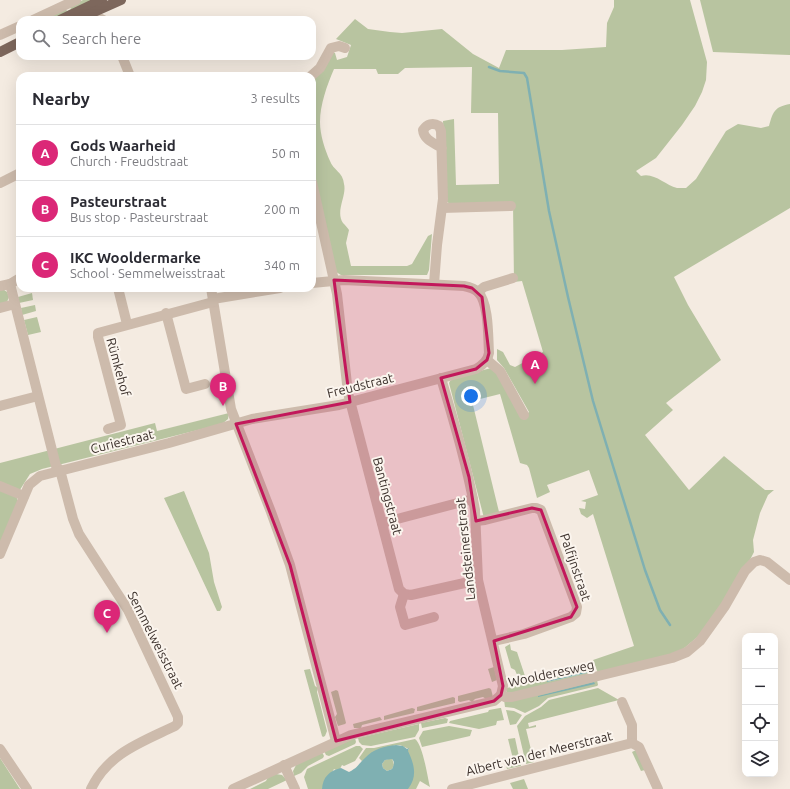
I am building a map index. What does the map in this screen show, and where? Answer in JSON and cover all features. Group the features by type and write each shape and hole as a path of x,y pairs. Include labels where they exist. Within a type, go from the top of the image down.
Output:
{"main road":[{"path":"68,16 102,0"},
{"path":"85,16 120,0"},
{"path":"1,51 16,44"}],"street":[{"path":"42,16 76,0"},
{"path":"0,35 16,28"},
{"path":"316,72 320,68 331,48 339,46 345,48"},
{"path":"124,60 128,72"},
{"path":"434,284 436,245 442,208 442,148"},
{"path":"0,182 16,176"},
{"name":"Bantingstraat","path":"316,200 337,294 350,402 399,589 404,594"},
{"path":"442,208 511,206"},
{"path":"478,292 484,287 513,278"},
{"path":"16,280 5,285 15,304 56,466 60,470"},
{"path":"316,282 344,280 434,284 472,288 482,297 485,306 489,352 487,360 500,371 524,414"},
{"name":"Rümkehof","path":"119,292 127,324"},
{"path":"212,292 230,409 271,512 290,565 336,741"},
{"name":"Rümkehof","path":"108,429 121,425 98,333 213,300 258,292"},
{"path":"0,308 15,304"},
{"path":"166,314 186,389 205,384"},
{"name":"Freudstraat","path":"236,424 339,405 476,369 487,360"},
{"name":"Landsteinerstraat","path":"442,378 469,477 476,521 478,580 494,641 503,686 501,695"},
{"path":"0,406 38,396"},
{"name":"Curiestraat","path":"0,554 29,485 40,476 236,424"},
{"name":"Semmelweisstraat","path":"60,470 73,519 79,534 128,610 175,710 178,720 178,723 175,726 129,748 116,756 100,774 92,789"},
{"path":"0,486 24,496"},
{"path":"382,523 473,499"},
{"name":"Palfijnstraat","path":"476,521 532,508 541,510 577,607 576,613 571,617 524,634 494,641"},
{"name":"Woolderesweg","path":"233,789 336,741 356,734 494,701 501,695 505,697 512,697 672,658 687,652 700,641 721,612 745,571 749,567 760,560 767,562 790,580"},
{"path":"434,617 405,625 400,607 404,594 411,595 478,580"},
{"path":"622,702 632,725 632,743 638,747 658,789"},
{"name":"Albert van der Meerstraat","path":"452,789 632,743"},
{"path":"0,749 26,789"},
{"path":"284,765 295,789"}],"highlighted area":[{"path":"334,280 464,286 472,288 482,297 489,353 487,360 476,369 441,378 469,477 476,521 532,508 541,510 577,607 571,617 494,641 503,686 501,695 494,701 336,741 290,565 236,424 350,402"}],"green space":[{"path":"83,0 90,0 91,2 61,16 47,16 65,8 67,11 71,9 69,6"},
{"path":"614,0 690,0 707,62 706,80 695,106 656,158 636,171 641,176 646,175 655,177 677,188 686,188 696,179 726,131 738,124 761,128 769,126 775,111 790,104 790,208 674,277 688,305 721,360 666,403 673,410 645,435 689,490 724,456 765,490 774,490 768,495 760,513 753,540 754,552 736,587 707,629 676,655 598,673 593,660 634,646 593,514 587,518 581,514 579,508 585,509 586,502 581,501 598,495 589,470 547,485 550,492 537,498 529,468 527,465 520,463 500,394 472,401 500,516 484,518 449,383 454,378 491,368 495,370 523,418 529,412 504,368 497,360 497,349 503,352 510,365 515,367 543,352 522,281 514,282 513,203 450,204 446,201 443,121 454,119 456,185 499,184 498,113 471,113 472,67 405,68 398,74 378,74 376,69 334,69 326,88 320,115 320,127 323,142 331,164 343,180 344,193 340,214 343,223 349,230 346,243 351,266 407,266 412,264 428,236 432,234 429,270 427,275 341,275 336,272 316,186 316,72 333,52 335,53 337,60 347,57 351,45 336,39 355,19 368,29 390,32 402,33 442,29 473,54 499,68 506,50 562,50 606,47 607,23 614,7"},
{"path":"700,0 790,0 790,55 713,52"},
{"path":"0,289 6,291 9,297 7,302 0,305"},
{"path":"32,293 33,300 19,303 18,297"},
{"path":"35,305 36,311 22,315 21,308"},
{"path":"37,317 41,332 28,335 24,320"},
{"path":"229,413 228,419 222,424 42,469 30,474 16,496 18,501 0,544 0,463 155,423 157,431"},
{"path":"184,491 209,553 214,582 222,607 220,611 217,611 164,498"},
{"path":"510,644 511,650 517,652 526,680 520,682 515,670 511,668 505,647"},
{"path":"591,663 595,674 507,694 507,688 573,665 578,667","holes":["591,670 591,672 547,682"]},
{"path":"494,667 497,680 492,682 488,669"},
{"path":"310,669 315,686 318,688 317,692 327,731 323,737 304,670"},
{"path":"597,680 597,686 548,698 539,706 525,713 514,708 505,707 504,700"},
{"path":"489,688 491,689 493,697 486,699 483,697 475,699 472,702 469,700 458,701 458,696"},
{"path":"598,688 619,700 528,723 529,727 536,725 536,727 526,729 534,762 526,764 517,726 525,716 541,707 549,700"},
{"path":"336,690 338,691 346,723 338,726 335,717 337,714 331,692"},
{"path":"453,697 455,698 455,703 417,711 417,707"},
{"path":"412,708 415,709 414,713 384,720 384,716"},
{"path":"501,708 504,720 497,721 496,725 479,729 449,723 450,721"},
{"path":"506,710 514,711 522,715 516,724 510,725"},
{"path":"380,717 382,720 362,725 361,728 354,728 353,724"},
{"path":"445,718 448,719 447,723 422,728 421,723"},
{"path":"419,724 419,730 415,737 371,746 362,745 359,742 358,738"},
{"path":"449,726 472,730 470,736 422,747 419,738 423,731"},
{"path":"355,738 355,744 329,756 326,755 324,751"},
{"path":"515,738 521,766 507,769 506,765 514,763 508,739"},
{"path":"415,739 420,747 430,787 420,781 416,789 406,789 409,749 400,745 395,745 362,761 359,758 366,748 374,748"},
{"path":"356,746 360,746 363,749 355,761 344,766 342,765 340,769 334,769 322,789 308,789 304,777 307,769"},
{"path":"636,750 645,770 641,771 632,752"},
{"path":"322,752 324,756 323,758 294,776 293,771 296,765"},
{"path":"0,758 20,789 0,789"},
{"path":"392,758 394,765 392,769 387,771 383,768 382,764 385,760"},
{"path":"276,774 282,775 287,780 268,789 250,789 266,781 268,777"},
{"path":"524,779 528,789 513,789 510,783"}],"water":[{"path":"591,670 591,672 547,682 547,681"},
{"path":"594,682 595,684 538,697 538,696"},
{"path":"396,745 403,746 407,749 409,748 408,751 413,765 414,775 408,789 322,789 325,778 333,771 341,768 349,772 357,767 372,752 379,748","holes":["385,760 393,760 394,764 392,769 387,771 383,768 382,764"]}],"waterway":[{"path":"489,67 500,71 524,73 527,78 549,211 593,401 645,570 660,610 670,625"}],"place":[{"name":"Gods Waarheid","path":"535,384"},
{"name":"Pasteurstraat","path":"223,406"},
{"name":"IKC Wooldermarke","path":"107,633"}]}
